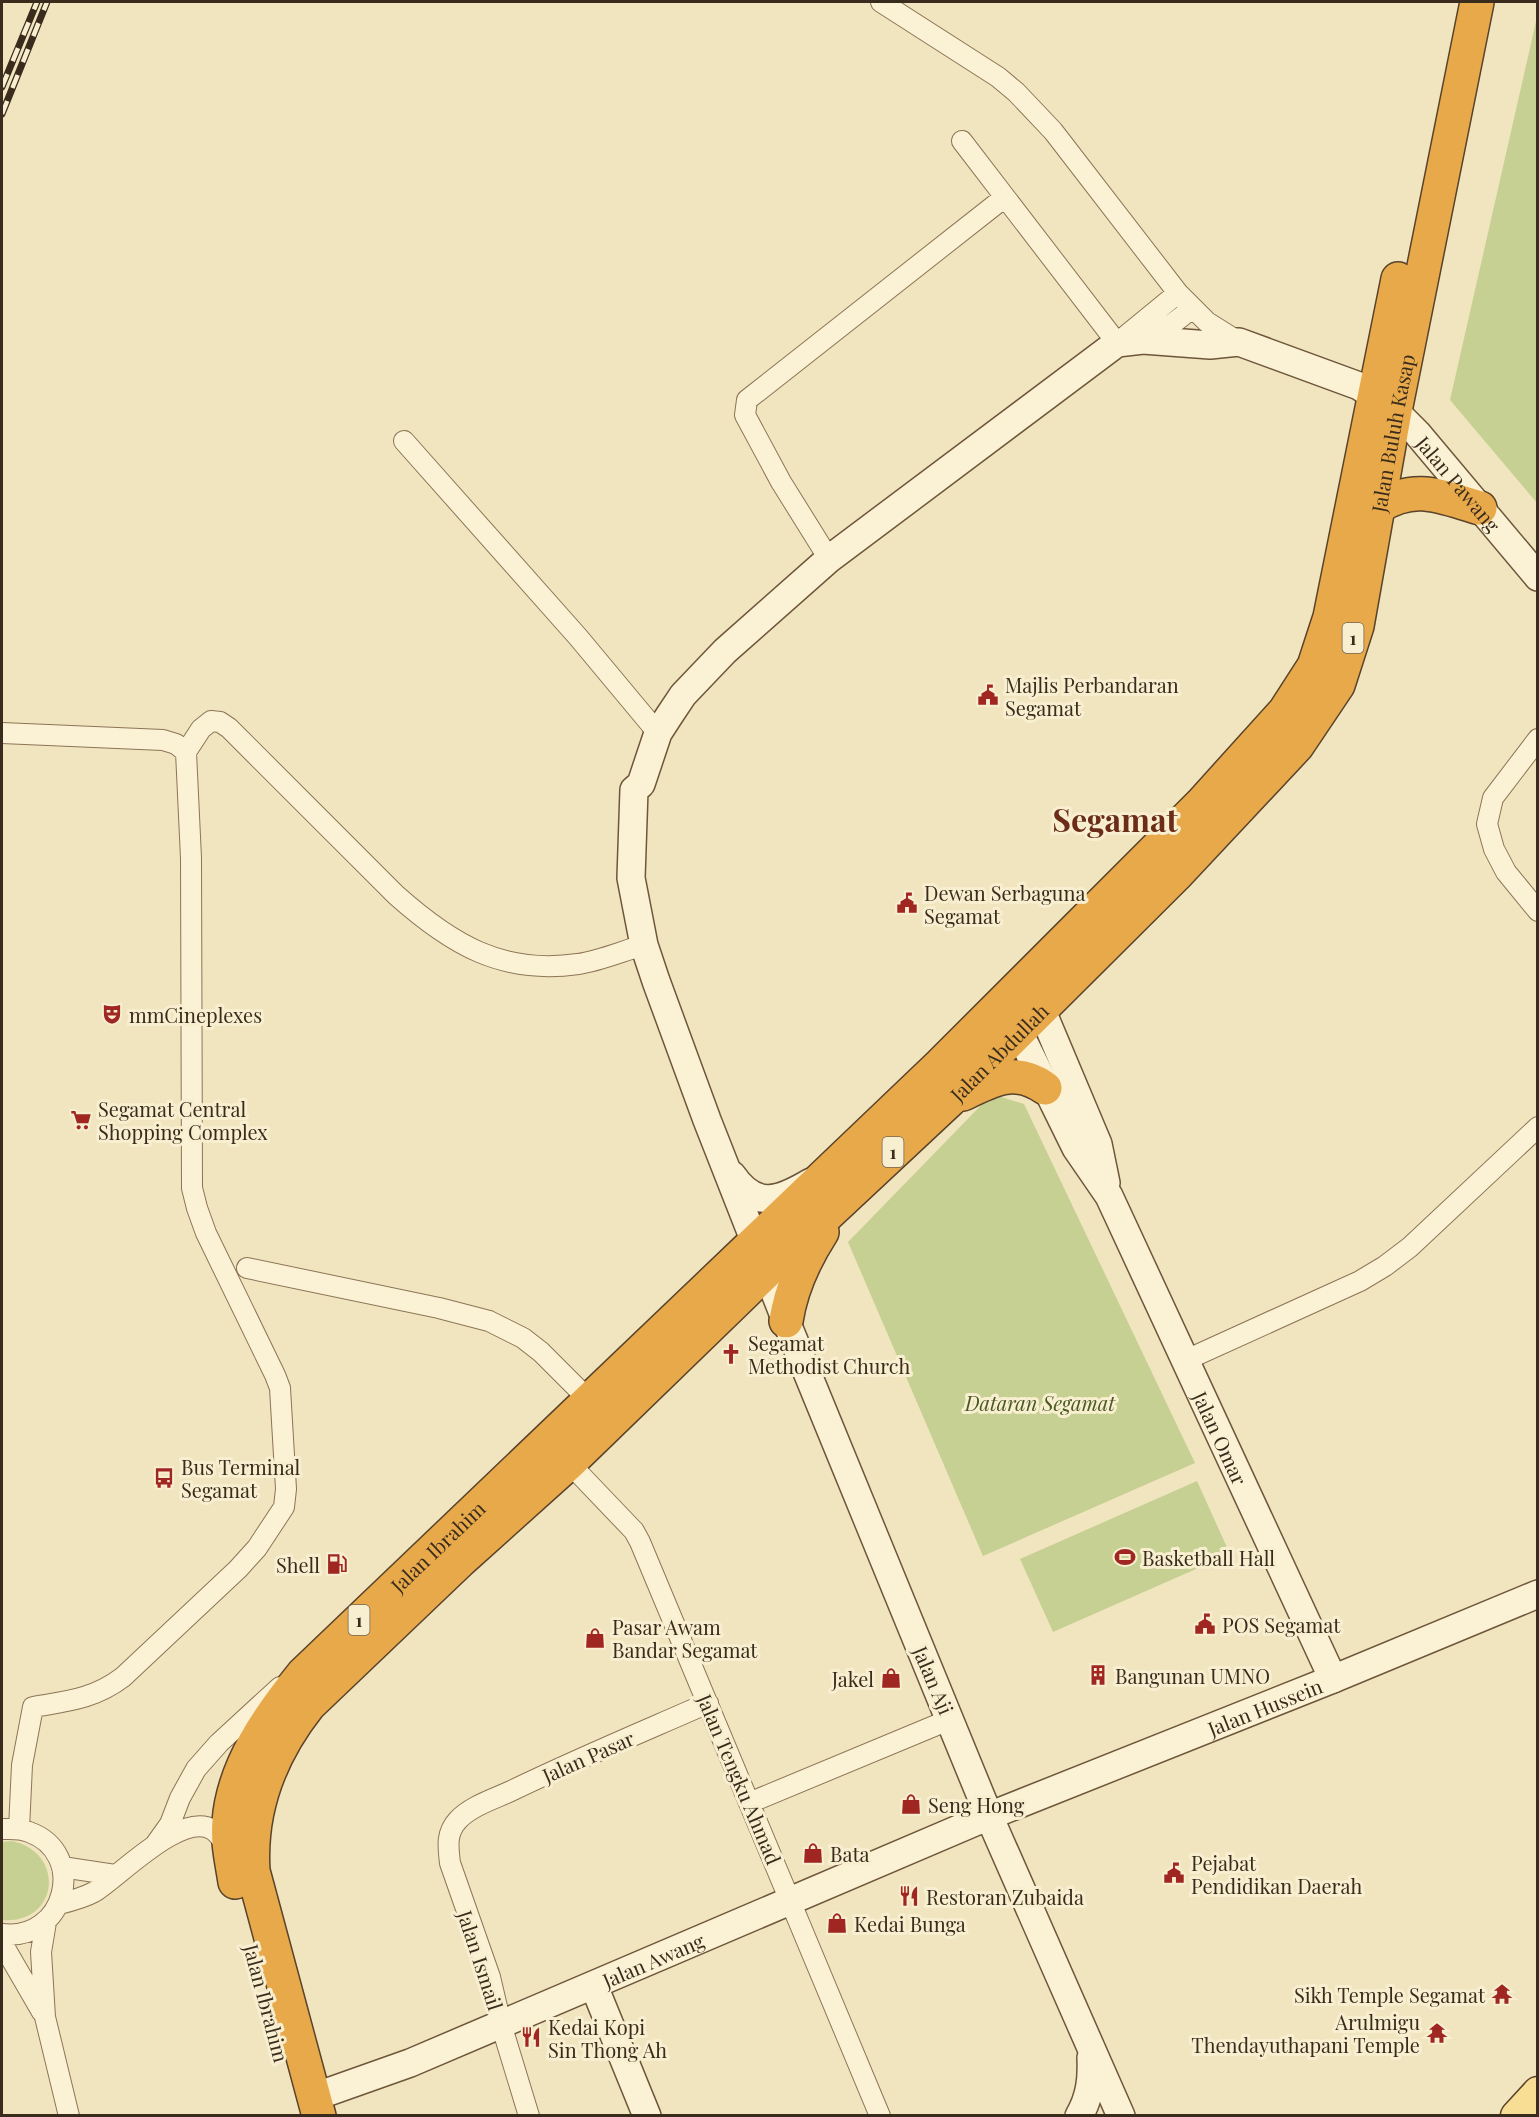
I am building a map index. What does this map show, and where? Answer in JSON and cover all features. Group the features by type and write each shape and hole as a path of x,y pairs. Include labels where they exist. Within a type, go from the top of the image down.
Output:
{"highway":[{"name":"Jalan Buluh Kasap","path":"1212,815 1297,746 1338,685 1357,626 1378,507 1385,403 1455,2"},
{"name":"Jalan Buluh Kasap","path":"1212,815 1314,666 1330,617 1385,403 1476,2"},
{"path":"1378,507 1397,496 1415,493 1435,495 1480,508"},
{"name":"Jalan Abdullah","path":"761,1256 835,1185 1027,979 1212,815"},
{"name":"Jalan Abdullah","path":"835,1185 950,1100 1042,1009 1212,815"},
{"path":"950,1100 1008,1077 1028,1077 1045,1088"},
{"path":"786,1321 796,1280 818,1237 835,1185"},
{"name":"Jalan Ibrahim","path":"310,2109 235,1883 230,1851 230,1812 243,1764 281,1700 303,1674 463,1519 590,1401 761,1256"},
{"name":"Jalan Ibrahim","path":"310,2109 254,1871 252,1847 254,1827 266,1776 277,1751 309,1705 461,1560 569,1462 761,1256"}],"main road":[{"path":"1516,2115 1538,2092"}],"street":[{"path":"881,2 998,77 1016,92 1053,131 1192,308 1207,322 1239,342"},
{"path":"962,141 1005,197 1130,342 1210,345 1239,342"},
{"path":"829,559 781,482 745,415 747,400 1005,197"},
{"path":"1130,342 1179,293"},
{"path":"1130,342 1165,329 1192,308"},
{"name":"Jalan Aji","path":"1120,2115 989,1816 786,1321 666,1010 644,945 631,879 634,790 641,784 658,733 700,674 787,594 829,559 1130,342"},
{"name":"Jalan Pawang","path":"1239,342 1359,386 1385,403 1417,433 1538,577"},
{"path":"404,441 532,588 578,637 658,733"},
{"path":"2,1934 13,1935 31,1931 46,1922 59,1904 64,1886 62,1867 57,1856 41,1838 10,1829 33,1707 94,1695 123,1677 238,1569 257,1548 284,1507 286,1489 280,1388 206,1233 192,1188 191,858 186,752 201,729 210,721 220,722 229,728 396,896 426,921 482,954 502,961 534,967 579,964 644,945"},
{"path":"2,733 164,740 176,744 186,752"},
{"path":"1538,739 1493,798 1486,824 1494,849 1506,872 1538,911"},
{"name":"Jalan Omar","path":"1027,979 1042,1009 1098,1144 1109,1196"},
{"name":"Jalan Omar","path":"1004,1002 1076,1148 1109,1196 1332,1679"},
{"path":"1186,1360 1360,1281 1385,1266 1410,1247 1538,1127"},
{"path":"726,1166 750,1195 767,1200 835,1185"},
{"path":"247,1268 439,1308 489,1321 514,1333 541,1352 590,1401"},
{"name":"Jalan Tengku Ahmad","path":"569,1462 634,1531 880,2115"},
{"name":"Jalan Hussein","path":"989,1816 1538,1594"},
{"path":"155,1845 170,1824 196,1769 205,1757 267,1697 291,1678 303,1674"},
{"name":"Jalan Pasar","path":"470,1811 532,1781 708,1704"},
{"path":"749,1803 951,1719"},
{"name":"Jalan Ismail","path":"470,1811 459,1818 449,1835 447,1843 450,1863 490,1977 501,2024 529,2115"},
{"name":"Jalan Awang","path":"310,2109 410,2063 989,1816"},
{"path":"59,1904 84,1897 95,1891 155,1845 191,1826 203,1826 213,1830 230,1851"},
{"path":"62,1867 115,1875"},
{"path":"46,1922 40,1960 45,2017 69,2115"},
{"path":"2,1943 45,2017"},
{"path":"594,1986 647,2115"},
{"path":"1079,2115 1089,2093 1092,2075 1090,2048"}],"green space":[{"path":"1537,17 1538,503 1450,400"},
{"name":"Dataran Segamat","path":"992,1094 1024,1104 1195,1463 983,1556 848,1242"},
{"name":"Basketball Hall","path":"1197,1481 1230,1554 1053,1632 1020,1559"},
{"path":"12,1841 30,1848 42,1859 48,1873 49,1887 44,1900 35,1911 21,1919 2,1920 2,1842"}],"railway":[{"path":"2,87 37,2"},
{"path":"2,114 47,2"}],"place":[{"name":"Majlis Perbandaran Segamat","path":"988,695"},
{"name":"Dewan Serbaguna Segamat","path":"907,903"},
{"name":"mmCineplexes","path":"112,1014"},
{"name":"Segamat Central Shopping Complex","path":"81,1120"},
{"name":"Segamat Methodist Church","path":"731,1354"},
{"name":"Bus Terminal Segamat","path":"164,1478"},
{"name":"Basketball Hall","path":"1125,1557"},
{"name":"Shell","path":"337,1564"},
{"name":"POS Segamat","path":"1205,1624"},
{"name":"Pasar Awam Bandar Segamat","path":"595,1638"},
{"name":"Bangunan UMNO","path":"1098,1675"},
{"name":"Jakel","path":"891,1678"},
{"name":"Seng Hong","path":"911,1804"},
{"name":"Bata","path":"813,1853"},
{"name":"Pejabat Pendidikan Daerah","path":"1174,1873"},
{"name":"Restoran Zubaida","path":"909,1896"},
{"name":"Kedai Bunga","path":"837,1923"},
{"name":"Sikh Temple Segamat","path":"1502,1994"},
{"name":"Arulmigu Thendayuthapani Temple","path":"1437,2033"},
{"name":"Kedai Kopi Sin Thong Ah","path":"531,2037"}],"district":[{"name":"Segamat","path":"1115,818"}]}
